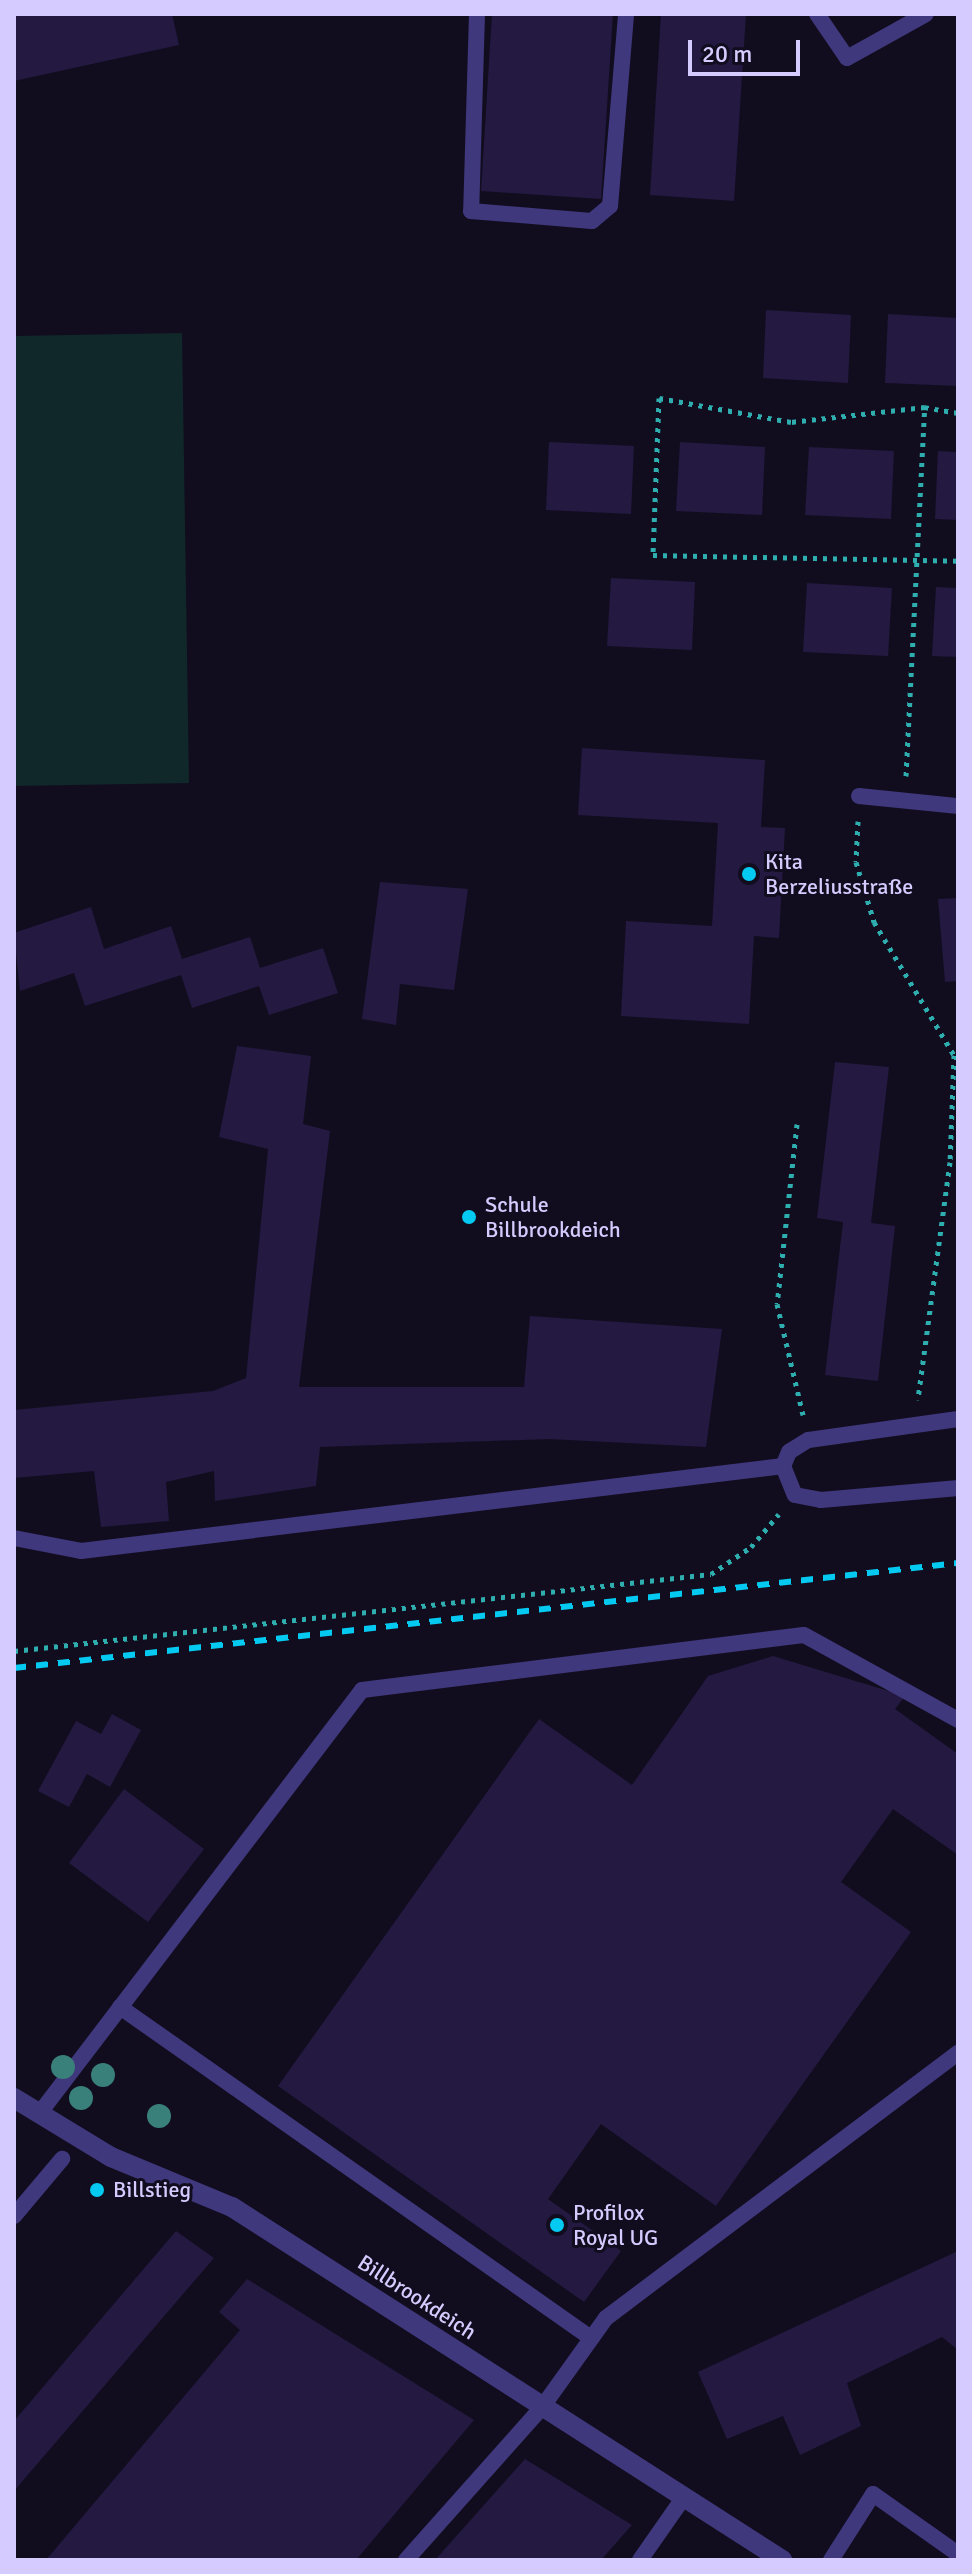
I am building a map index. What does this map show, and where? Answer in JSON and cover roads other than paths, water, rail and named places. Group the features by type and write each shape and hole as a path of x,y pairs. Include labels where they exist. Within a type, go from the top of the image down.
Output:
{"street":[{"name":"Billbrookdeich","path":"14,2098 111,2157 232,2207 782,2560"}],"lane":[{"path":"477,14 471,211 592,221 610,206 626,14"},
{"path":"817,14 847,58 926,14"},
{"path":"859,796 958,806"},
{"path":"14,1538 81,1551 783,1466 808,1440 958,1419"},
{"path":"783,1466 795,1495 821,1500 958,1488"},
{"path":"39,2114 362,1690 804,1635 958,1720"},
{"path":"120,2007 591,2338"},
{"path":"406,2560 543,2406 606,2318 958,2053"},
{"path":"14,2216 62,2159"},
{"path":"831,2560 873,2494 958,2554"},
{"path":"640,2560 684,2497"}],"railway":[{"path":"14,1668 958,1563"}],"place":[{"name":"Kita Berzeliusstraße","path":"749,874"},
{"name":"Schule Billbrookdeich","path":"469,1217"},
{"name":"Billstieg","path":"97,2190"},
{"name":"Profilox Royal UG","path":"557,2225"}]}
